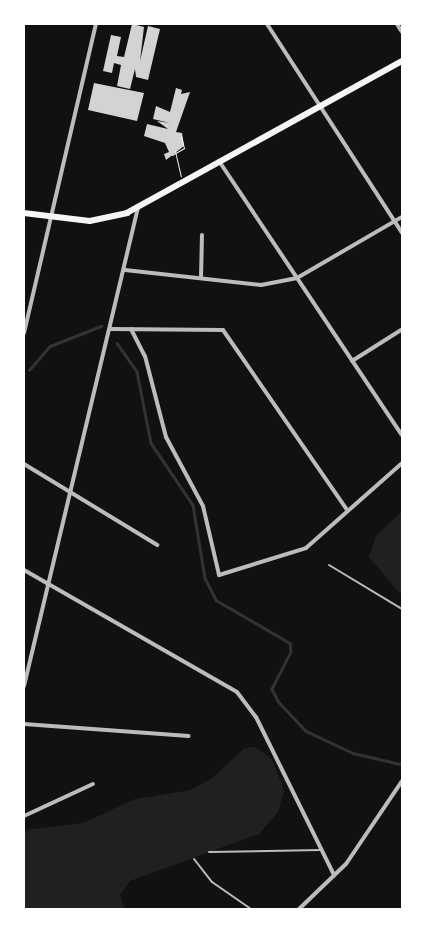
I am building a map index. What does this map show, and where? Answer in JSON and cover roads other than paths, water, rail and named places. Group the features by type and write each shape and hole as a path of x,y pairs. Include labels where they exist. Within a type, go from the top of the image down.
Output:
{"main road":[{"path":"24,213 54,217 108,219 138,206 402,61"}],"street":[{"path":"24,333 54,217 96,24"},
{"path":"267,24 317,106 402,233"},
{"path":"398,24 402,32"},
{"path":"218,161 402,435"},
{"path":"24,686 73,495 138,206"},
{"path":"125,270 261,285 297,278 402,217"},
{"path":"201,278 202,235"},
{"path":"110,329 223,330 347,510"},
{"path":"131,329 145,356 166,437 204,506 220,575 293,555 402,463"},
{"path":"352,361 401,330"},
{"path":"24,464 157,544"},
{"path":"24,570 237,692 256,716 334,875"},
{"path":"24,724 189,736"},
{"path":"299,909 334,875 402,781"},
{"path":"24,816 92,784"}],"lane":[{"path":"329,565 402,609"},
{"path":"210,852 321,850"},
{"path":"194,858 212,882 251,909"}],"waterway":[{"path":"29,370 50,346 101,326"},
{"path":"117,343 137,372 151,443 193,505 205,578 216,600 290,643 291,652 272,689 278,701 306,731 353,753 400,764"}]}
